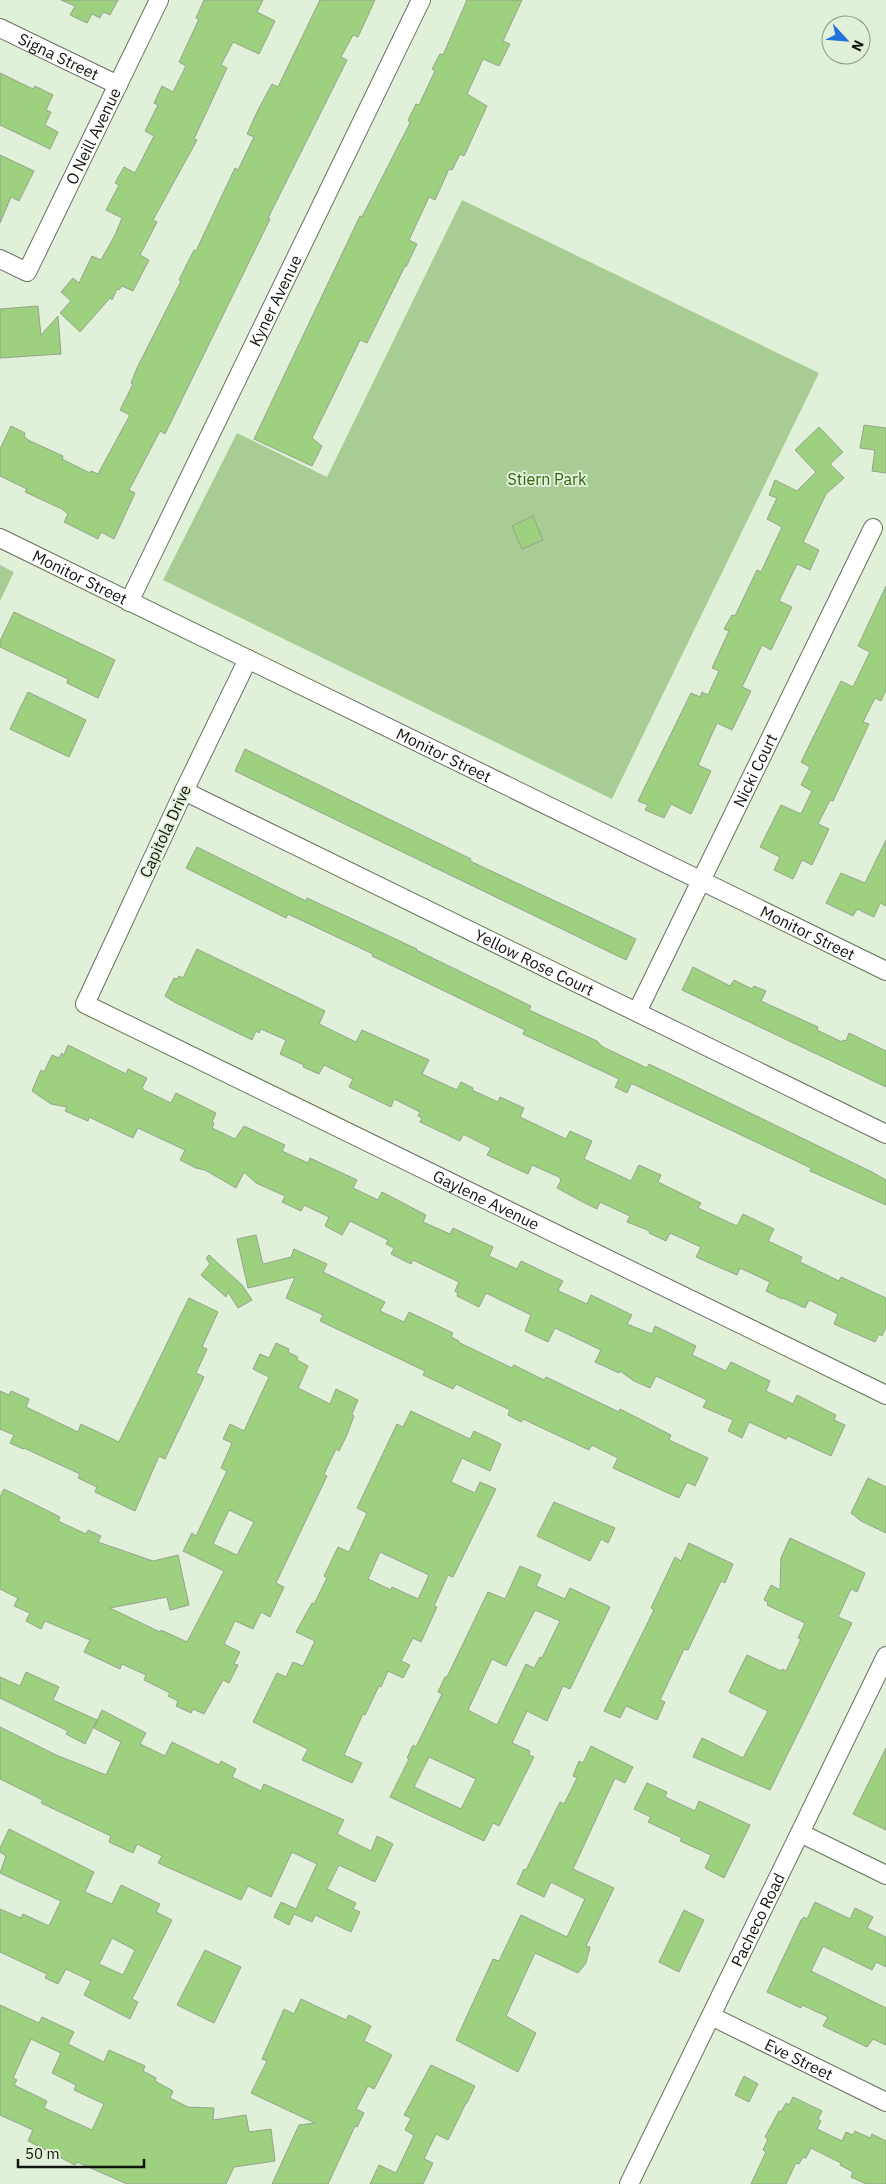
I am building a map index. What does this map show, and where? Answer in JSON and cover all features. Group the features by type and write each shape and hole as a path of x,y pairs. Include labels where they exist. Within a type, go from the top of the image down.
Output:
{"street":[{"name":"O Neill Avenue","path":"0,259 27,272 159,0"},
{"name":"Kyner Avenue","path":"129,602 421,0"},
{"name":"Signa Street","path":"0,28 118,85"},
{"name":"Nicki Court","path":"637,1012 873,528"},
{"name":"Monitor Street","path":"0,538 886,971"},
{"name":"Capitola Drive","path":"85,1004 248,659"},
{"name":"Yellow Rose Court","path":"184,791 886,1134"},
{"name":"Gaylene Avenue","path":"85,1004 886,1395"},
{"name":"Pacheco Road","path":"629,2184 886,1656"},
{"path":"800,1833 886,1875"},
{"name":"Eve Street","path":"711,2016 886,2102"}],"green space":[{"name":"Stiern Park","path":"462,200 819,373 612,799 163,580 237,433 327,477"},
{"path":"0,565 14,572 0,601"}],"building":[{"path":"61,0 118,0 110,15 103,12 100,18 92,14 87,23 70,15 75,6"},
{"path":"204,0 263,0 257,12 275,21 259,54 233,42 221,65 227,68 194,139 197,140 153,220 157,222 140,255 149,260 133,291 122,286 119,290 117,289 112,300 110,298 80,332 60,313 71,301 61,292 73,278 79,283 92,256 101,260 115,235 122,218 106,210 119,185 115,183 124,167 135,173 154,136 145,131 158,105 154,103 162,86 173,92 186,66 179,62 199,19 196,18"},
{"path":"320,0 375,0 358,37 353,35 341,57 347,60 268,218 270,219 165,434 160,431 129,490 135,493 114,539 101,532 98,539 64,522 68,514 62,509 25,492 27,489 0,476 0,449 11,426 25,433 24,436 28,440 63,456 62,459 90,473 91,471 98,474 130,415 120,410 133,384 131,383 137,368 235,168 238,170 254,137 247,134 258,110 272,84 278,87"},
{"path":"467,0 522,0 503,41 510,44 499,66 483,59 467,94 487,106 464,156 460,154 452,170 449,169 435,200 429,197 409,240 417,244 406,267 367,343 360,340 312,438 322,446 312,466 254,439 360,216 362,217 410,123 408,120 416,104 419,105 435,71 432,69 440,54 443,55"},
{"path":"0,73 33,89 35,86 53,95 46,110 51,112 45,125 58,132 50,149 0,125"},
{"path":"0,155 34,171 19,201 11,197 0,223"},
{"path":"38,306 41,335 58,316 61,354 0,358 0,309"},
{"path":"864,425 886,428 886,473 872,471 875,450 860,448"},
{"path":"819,427 843,452 830,464 844,478 826,494 803,542 819,550 810,570 797,564 779,601 792,607 771,650 762,645 742,687 751,691 732,730 717,723 698,765 711,771 691,814 671,804 664,818 645,810 648,805 638,801 691,693 700,697 702,692 708,695 719,671 712,668 729,631 724,629 732,615 735,616 757,570 761,572 782,527 767,519 777,498 769,495 775,480 797,491 816,472 795,450"},
{"path":"533,516 543,540 522,549 512,526"},
{"path":"886,586 886,690 881,701 875,698 863,722 869,724 833,801 830,800 818,824 829,829 812,865 802,860 793,879 774,870 780,857 760,847 781,805 801,814 812,791 801,785 810,767 801,762 841,681 853,687 870,652 858,646"},
{"path":"14,612 115,660 98,698 67,683 68,679 0,647 0,641"},
{"path":"28,692 86,720 69,757 10,729"},
{"path":"245,749 471,859 470,861 636,939 626,960 235,771"},
{"path":"886,840 886,906 880,903 874,917 857,909 853,916 826,903 841,873 865,883"},
{"path":"197,847 306,901 307,898 417,949 531,1006 529,1010 597,1041 603,1047 647,1068 649,1064 872,1172 886,1180 886,1205 810,1171 811,1168 633,1084 631,1084 627,1093 615,1087 619,1079 523,1034 525,1030 372,956 373,954 288,914 286,918 186,868"},
{"path":"197,949 325,1011 319,1024 356,1042 362,1030 429,1060 422,1074 457,1090 461,1082 473,1088 472,1090 498,1102 500,1097 524,1108 520,1117 566,1139 570,1131 592,1141 584,1159 631,1181 639,1165 661,1175 658,1182 701,1203 698,1208 737,1226 743,1214 774,1229 768,1241 802,1257 800,1262 839,1281 841,1277 886,1298 886,1327 882,1336 879,1334 875,1342 834,1324 838,1314 809,1300 805,1308 782,1299 766,1291 770,1282 740,1268 737,1275 696,1257 701,1247 670,1233 666,1241 649,1233 650,1231 627,1222 630,1216 600,1202 597,1209 557,1188 561,1180 559,1177 532,1165 528,1174 487,1155 491,1148 463,1134 460,1141 420,1122 422,1118 418,1116 420,1112 394,1099 391,1107 349,1087 353,1079 324,1065 319,1074 303,1067 304,1065 280,1054 286,1040 261,1029 259,1033 256,1031 252,1040 174,1002 165,996 174,978 177,979 179,976 183,978"},
{"path":"693,967 730,986 734,980 752,989 754,986 766,991 761,1001 818,1027 817,1030 842,1042 843,1040 846,1041 849,1033 886,1051 886,1087 682,990"},
{"path":"68,1045 126,1074 128,1069 147,1078 142,1088 171,1103 176,1093 216,1113 212,1122 214,1123 212,1128 235,1139 244,1126 285,1145 282,1151 308,1163 310,1158 357,1180 353,1188 378,1200 382,1192 426,1215 423,1222 450,1234 453,1228 493,1247 489,1256 517,1269 521,1261 563,1281 558,1290 561,1292 587,1304 591,1295 632,1315 627,1324 652,1334 655,1326 696,1346 692,1355 726,1371 731,1362 770,1381 766,1391 793,1404 797,1395 836,1415 834,1420 845,1425 831,1456 788,1436 786,1439 749,1422 742,1438 728,1431 733,1420 703,1407 707,1400 656,1376 650,1388 634,1381 620,1371 619,1373 595,1362 601,1350 555,1328 548,1342 525,1331 531,1315 486,1293 479,1307 457,1296 458,1293 455,1291 459,1282 413,1260 411,1264 391,1254 394,1248 386,1244 388,1240 350,1221 342,1235 325,1226 329,1217 304,1205 301,1211 282,1202 285,1196 256,1183 244,1172 236,1188 205,1170 180,1160 185,1150 138,1128 133,1138 89,1117 88,1121 65,1111 67,1107 51,1104 32,1091 41,1070 44,1072 52,1055 59,1058 62,1053 64,1055"},
{"path":"256,1235 263,1264 291,1257 294,1249 327,1264 323,1272 385,1302 380,1311 404,1322 409,1312 453,1333 451,1337 458,1342 512,1368 514,1365 544,1380 546,1377 619,1412 620,1409 671,1435 669,1440 708,1458 695,1486 687,1482 679,1498 613,1468 618,1458 592,1445 589,1450 523,1419 521,1422 508,1415 510,1410 456,1384 453,1389 423,1375 425,1371 320,1321 323,1315 286,1298 295,1277 248,1288 237,1239"},
{"path":"209,1255 242,1285 252,1300 238,1308 228,1292 226,1297 201,1275 210,1264 206,1258"},
{"path":"189,1298 218,1312 202,1347 207,1349 196,1373 204,1377 165,1459 159,1456 135,1511 95,1492 97,1487 78,1478 80,1474 10,1443 14,1435 0,1429 0,1391 9,1395 11,1391 29,1399 26,1407 78,1432 81,1424 119,1442"},
{"path":"276,1343 289,1349 288,1352 298,1357 297,1360 308,1366 298,1388 330,1404 336,1389 358,1400 346,1437 339,1451 336,1449 324,1474 327,1476 276,1583 284,1587 270,1617 261,1612 253,1629 235,1621 224,1644 240,1652 234,1664 238,1665 229,1683 223,1680 204,1714 193,1709 191,1713 176,1706 178,1701 168,1696 170,1693 144,1680 146,1675 122,1664 120,1669 84,1652 90,1640 45,1621 41,1629 26,1621 30,1613 14,1606 18,1598 0,1589 0,1497 4,1489 60,1517 58,1521 86,1534 88,1530 101,1536 98,1542 153,1561 178,1555 189,1605 170,1610 167,1597 110,1608 160,1632 161,1630 187,1642 224,1571 183,1551 192,1533 196,1536 227,1471 221,1468 232,1443 223,1439 230,1424 244,1431 269,1377 253,1369 260,1354 269,1358","holes":["229,1510 254,1522 237,1555 213,1544"]},
{"path":"411,1411 470,1439 474,1431 501,1444 490,1471 462,1458 451,1482 475,1493 480,1482 496,1489 453,1577 448,1575 434,1606 437,1607 421,1642 413,1638 401,1661 410,1665 403,1678 388,1671 365,1715 363,1714 344,1755 362,1763 352,1783 302,1760 308,1749 253,1722 277,1673 286,1677 293,1662 303,1666 315,1641 296,1632 312,1603 314,1604 327,1578 324,1576 338,1547 349,1552 367,1513 357,1508 397,1424 403,1427","holes":["380,1552 429,1575 418,1599 392,1587 391,1590 368,1579"]},
{"path":"868,1478 886,1487 886,1533 861,1521 851,1513"},
{"path":"554,1502 615,1528 608,1543 601,1539 590,1561 537,1536"},
{"path":"790,1538 865,1573 857,1592 851,1589 838,1617 852,1623 770,1790 693,1757 702,1738 743,1758 768,1711 729,1692 737,1675 747,1655 781,1671 782,1669 786,1671 801,1639 798,1638 805,1623 767,1605 768,1602 764,1600 771,1585 780,1590 781,1558"},
{"path":"689,1543 733,1564 725,1583 721,1581 688,1650 684,1649 660,1700 665,1702 657,1720 626,1706 620,1718 604,1711 654,1610 651,1608 675,1557 681,1561"},
{"path":"520,1566 541,1575 536,1586 565,1599 570,1588 610,1607 570,1689 563,1686 547,1721 527,1711 512,1743 530,1751 529,1755 534,1757 499,1826 493,1823 484,1841 390,1797 409,1759 407,1758 413,1745 416,1747 442,1694 438,1692 488,1592 505,1599","holes":["535,1610 560,1621 542,1658 540,1657 534,1668 526,1664 497,1725 468,1710 492,1659 506,1666","429,1757 476,1779 461,1809 414,1787"]},
{"path":"26,1672 59,1687 53,1700 97,1720 85,1744 66,1734 68,1731 0,1698 0,1677 20,1686"},
{"path":"102,1710 146,1733 140,1744 165,1756 172,1742 219,1765 221,1761 236,1769 232,1777 261,1791 264,1784 344,1820 337,1834 371,1851 377,1836 393,1844 375,1882 339,1865 327,1889 356,1903 353,1909 360,1912 351,1932 315,1915 312,1922 294,1914 289,1925 274,1917 281,1902 296,1909 317,1864 292,1852 271,1897 248,1886 241,1900 158,1863 162,1856 137,1844 133,1853 109,1842 111,1836 41,1803 43,1800 0,1779 0,1727 56,1755 106,1775 121,1742 94,1728"},
{"path":"591,1746 633,1767 625,1783 615,1778 573,1869 614,1888 586,1946 590,1947 586,1963 578,1973 535,1953 506,2016 536,2033 518,2072 456,2040 493,1959 499,1961 521,1915 567,1937 585,1899 551,1882 544,1897 517,1884 560,1802 564,1804 577,1778 573,1776 579,1761 583,1763"},
{"path":"886,1748 886,1830 853,1814"},
{"path":"647,1783 667,1792 665,1797 695,1811 699,1801 750,1825 724,1878 705,1868 711,1855 680,1841 682,1838 648,1822 651,1817 634,1809"},
{"path":"9,1829 94,1872 85,1892 112,1904 121,1885 160,1904 156,1912 172,1920 132,1999 138,2002 130,2019 84,1995 91,1981 66,1969 58,1984 45,1978 47,1974 0,1952 0,1909 21,1918 23,1914 49,1926 61,1901 0,1873 6,1856 0,1852","holes":["112,1938 135,1950 123,1975 99,1964"]},
{"path":"815,1902 850,1919 855,1908 873,1917 867,1928 886,1937 886,1967 876,1962 872,1970 823,1946 811,1971 886,2008 886,2045 873,2039 867,2047 823,2026 828,2017 802,2005 801,2008 767,1992 801,1920 804,1917 807,1919"},
{"path":"684,1910 704,1920 679,1972 659,1962"},
{"path":"205,1950 241,1967 214,2023 177,2005"},
{"path":"301,1999 346,2020 349,2015 371,2026 364,2041 392,2055 374,2089 368,2086 356,2109 364,2113 357,2127 355,2126 328,2184 272,2184 299,2125 315,2123 251,2093 267,2061 262,2059 284,2009 294,2014"},
{"path":"0,2005 39,2023 42,2017 74,2032 68,2044 104,2062 109,2050 145,2066 143,2071 156,2078 155,2081 173,2091 170,2098 188,2107 214,2108 213,2120 246,2115 249,2132 271,2129 275,2161 234,2167 226,2184 127,2184 77,2162 75,2165 28,2141 33,2130 0,2115","holes":["31,2039 61,2053 52,2073 76,2085 74,2090 104,2104 92,2130 44,2108 47,2101 14,2085 17,2080 13,2078"]},
{"path":"431,2065 475,2086 467,2103 448,2140 436,2134 424,2159 433,2163 423,2184 370,2184 379,2165 396,2173 414,2135 405,2130 411,2118 404,2115"},
{"path":"744,2076 758,2084 749,2102 735,2095"},
{"path":"793,2097 822,2111 818,2119 821,2121 817,2129 842,2141 846,2132 853,2135 855,2131 870,2138 872,2134 886,2141 886,2184 866,2184 851,2177 853,2172 840,2165 841,2163 811,2148 806,2158 803,2157 799,2164 796,2163 786,2184 751,2184 766,2152 763,2150 768,2139 765,2137 779,2111 781,2112 786,2103 789,2105"}]}
